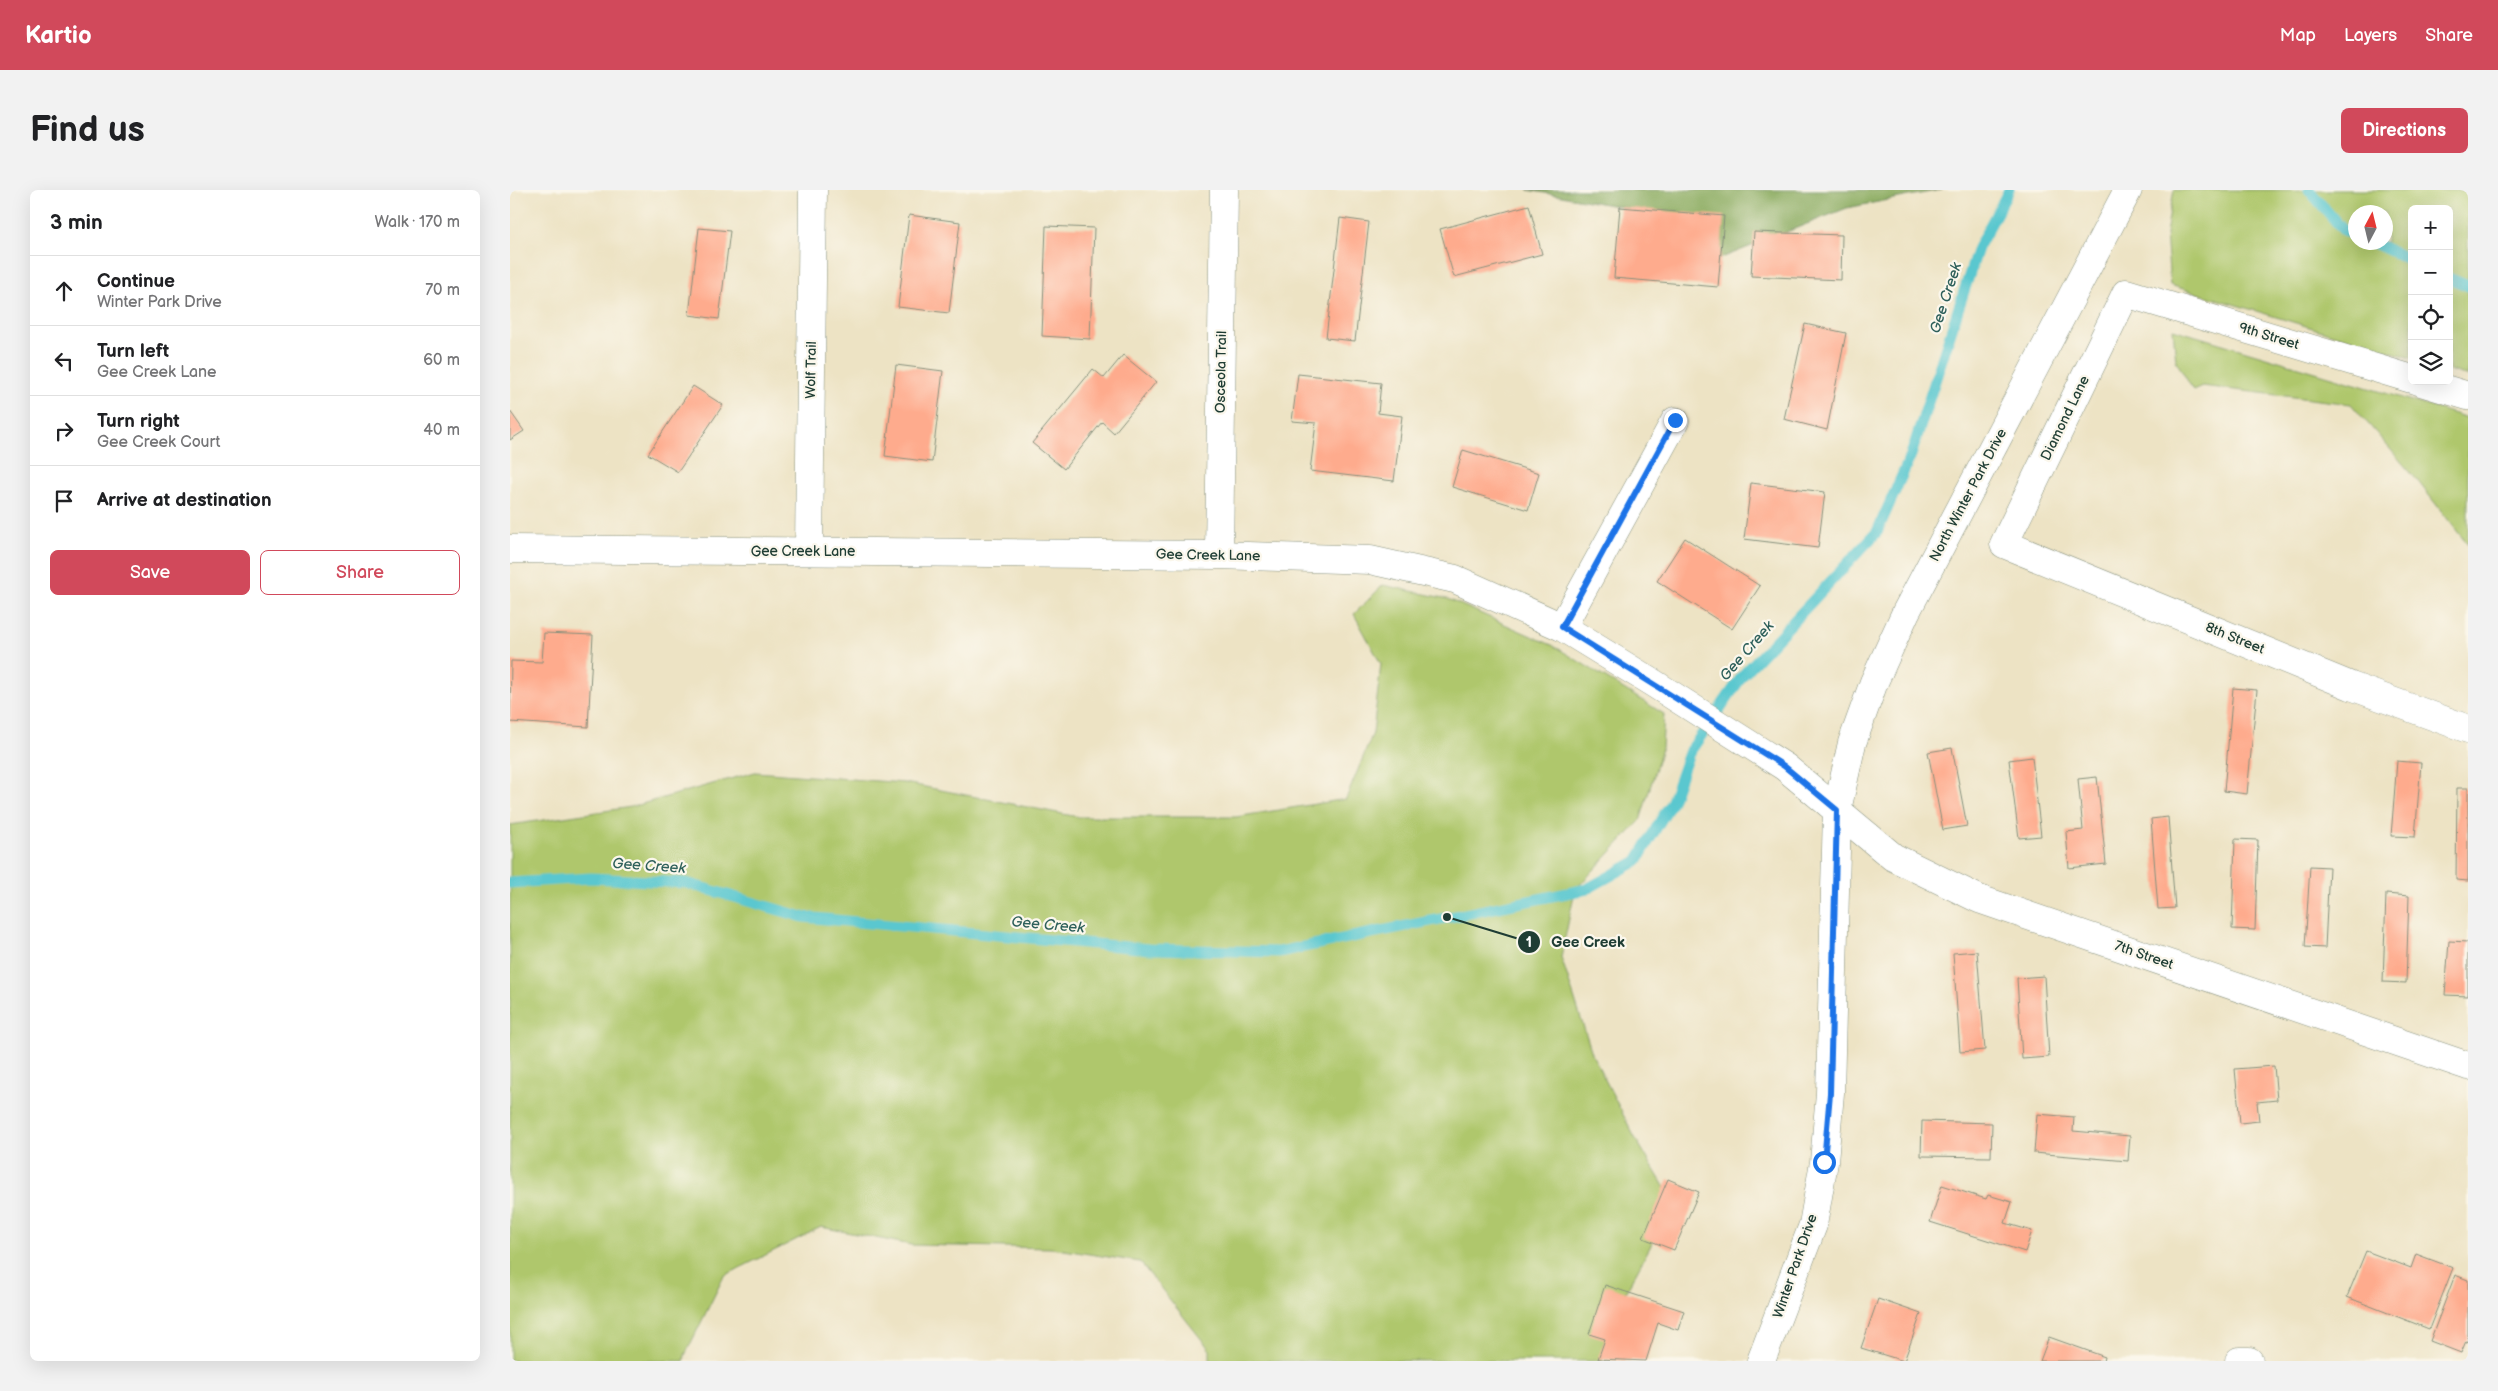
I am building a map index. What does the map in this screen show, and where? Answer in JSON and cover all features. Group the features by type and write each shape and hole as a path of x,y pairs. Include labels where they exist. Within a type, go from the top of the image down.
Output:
{"street":[{"name":"Wolf Trail","path":"809,550 814,190"},
{"name":"Osceola Trail","path":"1219,555 1224,190"},
{"name":"North Winter Park Drive","path":"1837,810 1852,743 1874,682 1906,612 2128,190"},
{"name":"9th Street","path":"2126,293 2408,378"},
{"name":"Diamond Lane","path":"2004,544 2126,293"},
{"path":"2431,385 2468,396"},
{"path":"1562,627 1675,420"},
{"name":"8th Street","path":"2004,544 2351,686 2468,729"},
{"name":"Gee Creek Lane","path":"510,549 809,550 1219,555 1370,560 1454,579 1562,627 1784,766 1837,810"},
{"name":"7th Street","path":"1837,810 1893,857 1979,899 2468,1066"},
{"name":"Winter Park Drive","path":"1761,1361 1813,1225 1824,1162 1830,1093 1837,810"},
{"path":"2239,1361 2249,1361"}],"green space":[{"path":"1528,190 1941,190 1847,208 1719,259 1677,217"},
{"path":"2174,190 2468,190 2468,376 2453,371 2453,205 2408,205 2408,357 2170,285 2166,233"},
{"path":"2173,329 2468,418 2468,545 2417,480 2351,404 2202,386 2193,390 2176,361"},
{"path":"1383,585 1448,599 1554,646 1664,714 1662,748 1640,821 1575,890 1561,957 1593,1056 1634,1136 1674,1203 1613,1315 1602,1361 1210,1361 1210,1350 1140,1262 1051,1248 911,1245 821,1227 724,1276 685,1355 684,1361 510,1361 510,825 631,807 755,772 905,783 1078,817 1236,817 1346,799 1373,733 1381,664 1354,614"}],"building":[{"path":"1529,205 1542,254 1454,277 1440,229"},
{"path":"1620,207 1724,216 1718,287 1614,278"},
{"path":"909,215 960,222 949,313 898,307"},
{"path":"1340,218 1369,222 1355,341 1326,338"},
{"path":"1046,226 1094,228 1090,339 1042,336"},
{"path":"699,228 730,231 719,319 689,315"},
{"path":"1754,232 1842,235 1841,280 1751,276"},
{"path":"1805,324 1846,333 1827,430 1784,419"},
{"path":"1123,355 1156,382 1114,433 1102,422 1064,469 1032,443 1093,369 1104,378"},
{"path":"896,365 943,371 932,462 885,456"},
{"path":"1298,374 1381,383 1378,413 1402,416 1394,481 1310,471 1316,423 1292,421"},
{"path":"693,386 723,405 678,472 648,454"},
{"path":"510,411 524,431 510,440"},
{"path":"1463,450 1539,473 1528,510 1452,487"},
{"path":"1751,483 1825,492 1818,548 1744,539"},
{"path":"1685,538 1760,586 1732,629 1657,581"},
{"path":"544,633 593,635 588,727 510,722 511,661 542,662"},
{"path":"2233,688 2257,690 2247,794 2224,791"},
{"path":"1952,748 1967,826 1943,830 1928,752"},
{"path":"2032,757 2041,836 2019,838 2009,760"},
{"path":"2397,761 2421,763 2415,837 2391,836"},
{"path":"2097,777 2106,864 2069,868 2066,832 2083,830 2078,779"},
{"path":"2457,788 2468,788 2468,881 2456,880"},
{"path":"2168,817 2175,908 2158,909 2151,819"},
{"path":"2235,839 2258,840 2255,930 2232,929"},
{"path":"2310,866 2329,867 2325,948 2305,947"},
{"path":"2386,894 2409,896 2406,983 2383,982"},
{"path":"2449,941 2468,942 2468,996 2445,995"},
{"path":"1977,951 1985,1050 1960,1052 1953,953"},
{"path":"2044,976 2049,1057 2022,1059 2017,978"},
{"path":"2274,1066 2277,1100 2257,1102 2259,1121 2240,1123 2235,1069"},
{"path":"2037,1114 2074,1117 2073,1131 2130,1136 2128,1161 2034,1153"},
{"path":"1922,1121 1992,1123 1991,1157 1921,1156"},
{"path":"1668,1179 1699,1192 1674,1250 1643,1238"},
{"path":"1942,1185 1986,1199 1988,1195 2012,1202 2005,1223 2032,1231 2025,1252 1930,1222"},
{"path":"2366,1251 2411,1268 2416,1254 2453,1268 2429,1329 2347,1297"},
{"path":"2455,1275 2468,1280 2468,1342 2466,1341 2461,1353 2430,1341"},
{"path":"1605,1285 1684,1311 1678,1330 1658,1323 1646,1361 1598,1359 1605,1339 1589,1334"},
{"path":"1878,1299 1921,1314 1904,1361 1861,1348"},
{"path":"2049,1337 2105,1357 2104,1361 2040,1361"}],"waterway":[{"name":"Gee Creek","path":"510,883 591,878 686,883 803,917 1149,949 1279,952 1587,889 1637,861 1672,801 1689,753 1743,675 1877,532 1911,455 1978,248 2009,190"},
{"name":"Gee Creek","path":"2309,190 2343,230 2348,232"},
{"name":"Gee Creek","path":"2389,250 2408,259"},
{"name":"Gee Creek","path":"2453,280 2468,286"}],"place":[{"name":"Gee Creek","path":"1447,917"}],"route":[{"path":"1675,420 1562,627 1653,682 1784,766 1837,810 1830,1093 1824,1162"}]}
